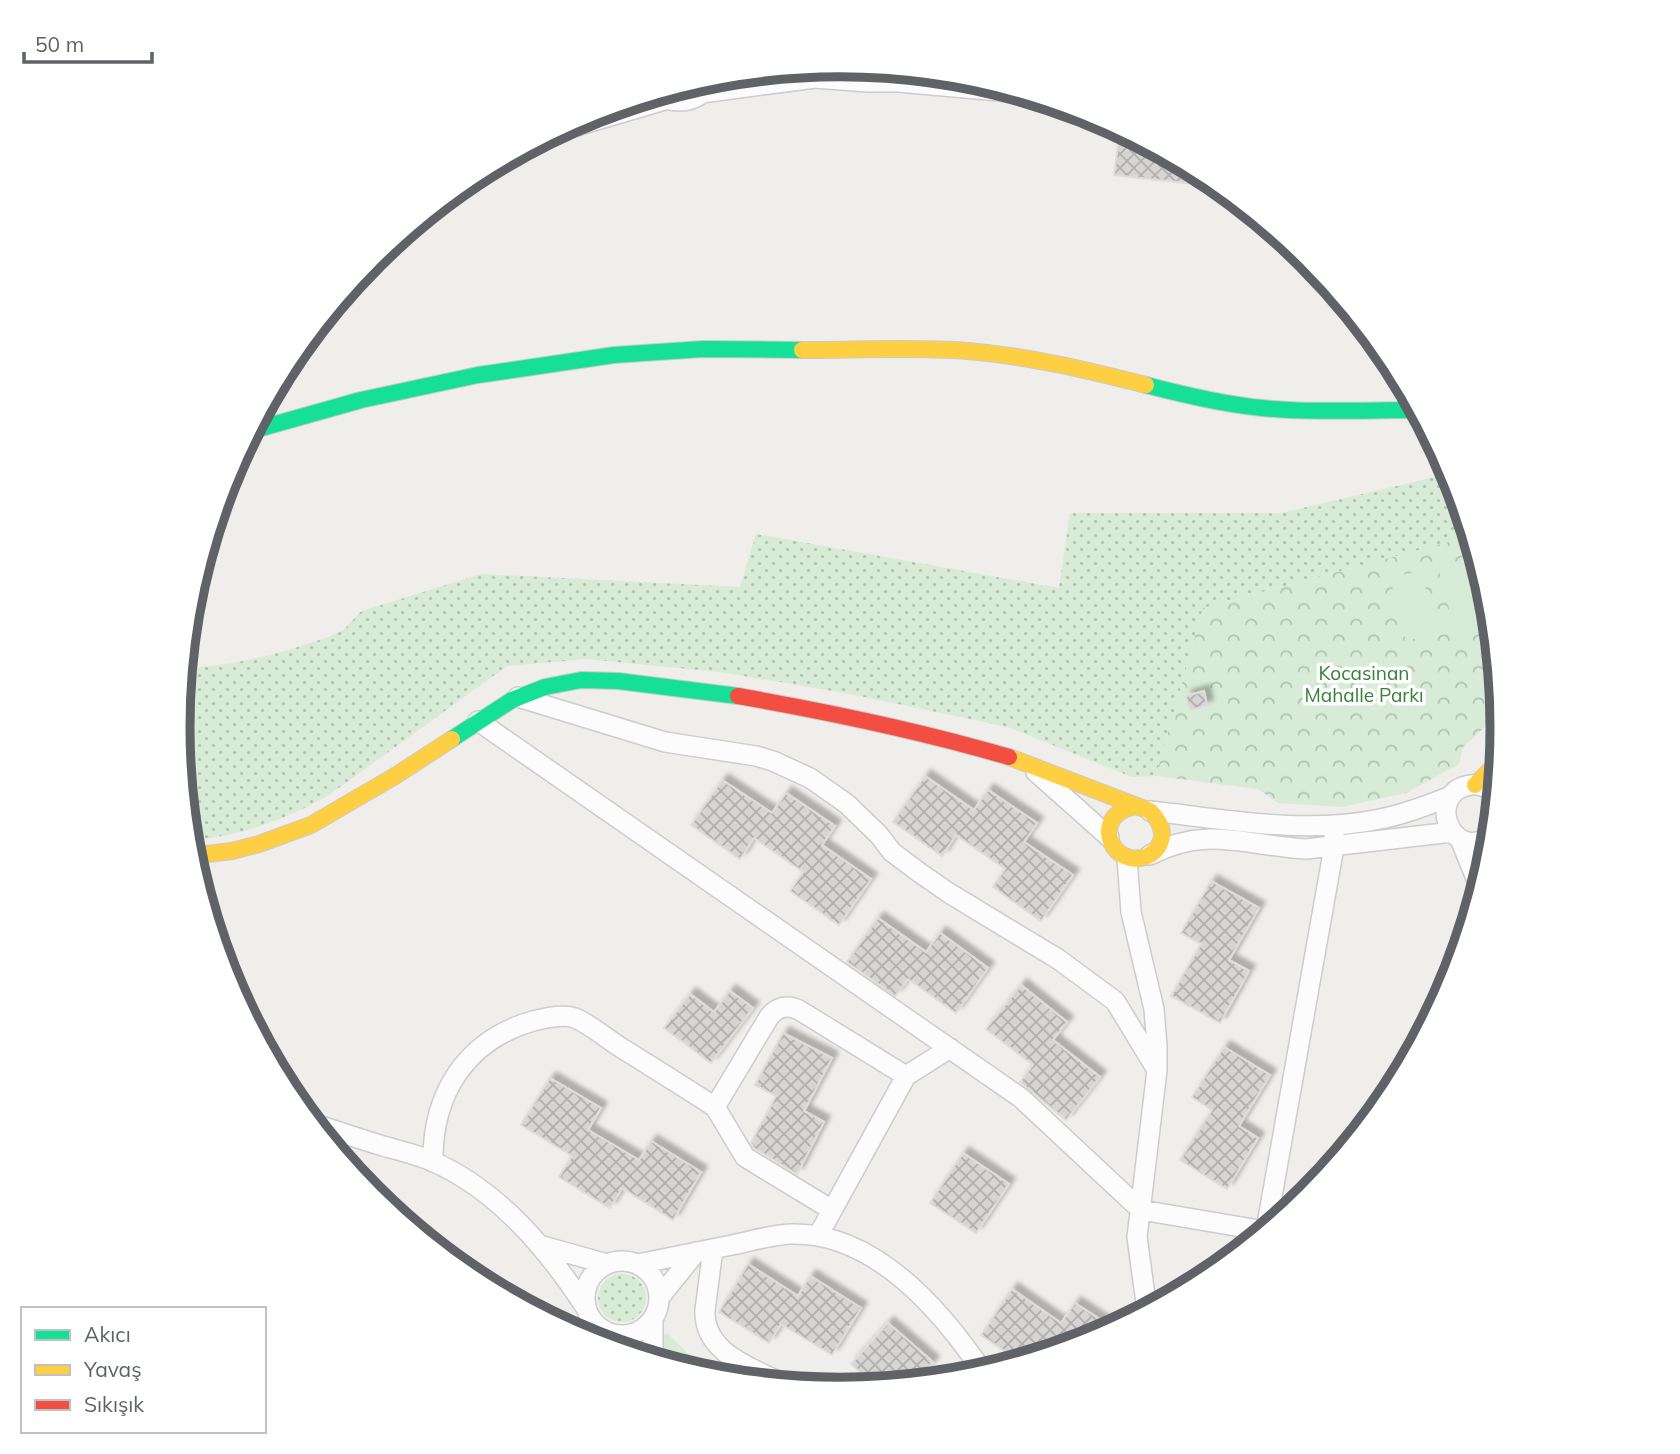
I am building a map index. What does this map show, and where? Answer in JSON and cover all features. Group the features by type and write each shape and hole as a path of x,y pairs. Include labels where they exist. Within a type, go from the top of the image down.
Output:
{"street":[{"path":"775,81 815,78 951,87"},
{"path":"670,100 678,102 691,100 700,92"},
{"path":"264,427 361,400 478,374 614,355 702,349 970,351 1070,366 1230,404 1286,410 1407,410"},
{"path":"202,855 259,844 311,825 395,776 518,697 545,687 580,680 674,687 752,699 958,742 1025,762 1143,808 1159,822 1161,837 1155,851 1149,856"},
{"path":"518,697 665,741 765,758 810,778 847,804 879,835 892,852 920,873 1058,959 1115,1001 1157,1069"},
{"path":"478,721 1021,1098 1141,1210 1253,1229"},
{"path":"1025,762 1109,837 1115,850 1127,859 1149,856 1172,844 1213,838 1306,849 1456,836 1469,842 1480,842"},
{"path":"1475,785 1489,771"},
{"path":"1109,837 1109,829 1115,816 1128,807 1275,825 1334,825 1400,815 1451,796 1466,786 1487,788"},
{"path":"1451,796 1445,814 1447,824 1456,836 1473,873"},
{"path":"1267,1217 1334,847 1334,825"},
{"path":"1127,859 1131,912 1154,1009 1157,1046 1157,1069 1137,1237 1146,1300"},
{"path":"715,1107 769,1017 777,1009 789,1006 906,1076"},
{"path":"433,1161 439,1109 460,1070 477,1051 506,1031 539,1020 573,1017 715,1107 745,1157 832,1210"},
{"path":"818,1236 906,1076 950,1048"},
{"path":"328,1128 433,1161 476,1186 540,1245 601,1332"},
{"path":"638,1265 789,1234 818,1236 841,1242 867,1255 901,1279 935,1309 976,1363"},
{"path":"540,1245 607,1264"},
{"path":"659,1298 704,1250"},
{"path":"704,1250 708,1332 717,1345 757,1371"},
{"path":"586,1308 586,1287 598,1270 607,1264 628,1261 646,1270 653,1278 659,1298 653,1318 646,1326 626,1335 606,1332 597,1326"},
{"path":"653,1318 653,1349"}],"green space":[{"path":"1440,476 1462,538 1203,608 1156,776 1132,777 1008,727 850,694 720,672 586,659 507,666 329,795 262,825 200,840 191,770 193,668 246,660 326,638 345,628 362,611 481,574 740,587 756,534 1059,588 1070,513 1281,513"},
{"name":"Kocasinan Mahalle Parkı","path":"1462,538 1478,600 1489,684 1490,722 1463,747 1459,764 1406,793 1342,807 1278,803 1258,789 1156,776 1203,608"},
{"path":"1468,558 1481,622 1454,629 1438,566"},
{"path":"1421,570 1437,633 1406,641 1390,578"},
{"path":"622,1274 639,1281 646,1298 639,1315 622,1322 605,1315 598,1298 605,1281"},
{"path":"667,1333 695,1361 650,1349 650,1339"}],"building":[{"path":"1119,140 1197,184 1114,175"},
{"path":"1204,691 1207,706 1190,710 1186,696"},
{"path":"925,776 974,810 988,790 1037,823 1024,842 1073,875 1041,921 993,887 1005,869 956,835 942,856 893,822"},
{"path":"722,780 772,813 786,793 835,826 822,845 871,879 839,925 790,891 803,872 754,838 740,859 691,825"},
{"path":"1211,881 1259,908 1229,960 1249,971 1220,1023 1171,996 1201,944 1181,933"},
{"path":"878,918 926,952 940,933 988,968 956,1013 908,979 895,996 847,962"},
{"path":"1021,985 1067,1022 1053,1040 1100,1077 1066,1120 1020,1082 1033,1065 986,1029"},
{"path":"730,991 753,1008 711,1063 664,1028 690,994 714,1012"},
{"path":"783,1033 832,1058 804,1111 824,1122 797,1174 754,1148 751,1143 776,1096 755,1085"},
{"path":"1224,1047 1270,1075 1239,1126 1258,1138 1227,1189 1180,1160 1212,1110 1192,1097"},
{"path":"550,1078 601,1108 588,1130 639,1160 651,1141 701,1172 673,1220 622,1188 610,1208 559,1177 572,1156 521,1125"},
{"path":"963,1153 1009,1184 976,1233 930,1203"},
{"path":"748,1264 798,1296 810,1276 861,1308 832,1355 781,1324 769,1343 719,1312"},
{"path":"1012,1289 1061,1323 1075,1303 1103,1321 1049,1343 1010,1355 981,1335"},
{"path":"888,1323 933,1362 925,1371 883,1376 865,1376 851,1364"}],"traffic: fast":[{"path":"264,427 361,400 478,375 614,355 703,349 802,350"},
{"path":"1146,385 1203,399 1282,410 1407,410"},
{"path":"452,739 512,700 545,687 581,680 618,681 738,696"}],"traffic: slow":[{"path":"802,350 927,349 990,353 1057,364 1146,385"},
{"path":"202,855 259,844 311,825 452,739"},
{"path":"1009,757 1150,811 1160,824 1161,841 1151,854 1141,858 1123,856 1109,835 1113,819 1125,809 1135,806"},
{"path":"1475,785 1489,771"}],"traffic: jam":[{"path":"738,696 875,723 1009,757"}]}
